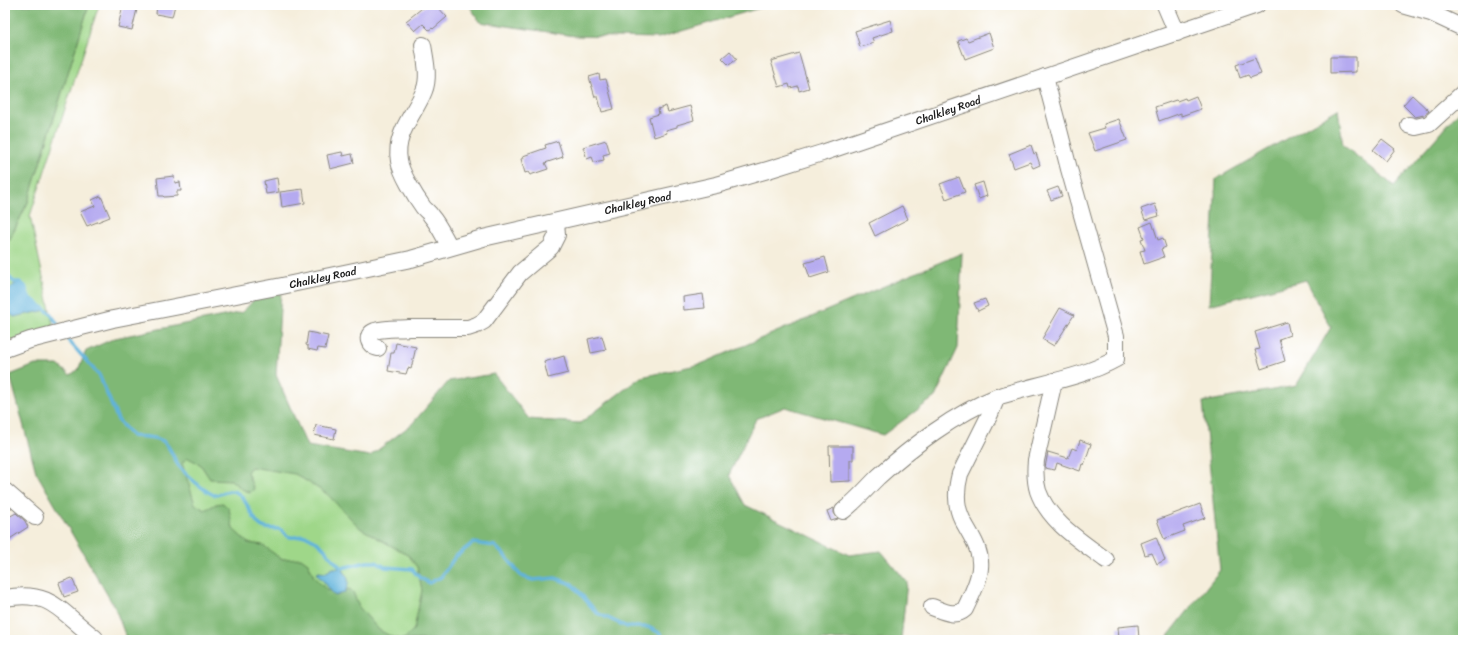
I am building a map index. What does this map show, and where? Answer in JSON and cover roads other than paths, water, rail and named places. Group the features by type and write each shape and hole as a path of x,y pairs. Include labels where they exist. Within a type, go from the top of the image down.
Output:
{"street":[{"path":"1165,5 1177,33"},
{"name":"Chalkley Road","path":"5,349 30,340 112,319 376,267 412,259 483,238 696,190 771,169 1257,5"},
{"path":"1403,5 1431,13 1463,28"},
{"path":"423,45 427,80 425,90 400,138 398,149 399,161 402,171 423,208 432,216 450,247"},
{"path":"843,511 857,500 878,478 919,442 973,408 997,397 1084,373 1104,366 1116,359 1116,336 1068,169 1060,130 1045,77"},
{"path":"1409,126 1416,127 1429,124 1463,93"},
{"path":"378,348 370,344 368,340 373,332 392,329 468,328 484,321 520,273 551,247 557,235 556,222"},
{"path":"1054,381 1036,460 1035,474 1038,490 1044,504 1057,521 1106,560"},
{"path":"932,607 955,614 961,613 965,609 979,576 980,557 977,547 961,518 956,496 957,483 997,397"},
{"path":"5,491 35,517"},
{"path":"5,598 19,595 32,595 44,598 55,604 78,626 95,638"}],"water":[{"path":"20,282 25,286 29,297 47,310 14,317 6,310 7,293 15,284"},
{"path":"333,568 342,568 348,580 348,586 344,593 335,596 324,581 316,574 319,572 325,573"}],"waterway":[{"path":"5,266 9,277 14,282 20,282 25,286 29,297 50,313 57,323"},
{"path":"68,340 99,375 118,420 132,436 152,437 163,441 168,446 181,469 205,490 214,495 229,491 235,492 244,499 257,522 261,526 281,530 289,537 309,537 319,544 342,568 367,562 376,562 385,567 412,569 419,577 429,583 441,577 455,557 473,543 495,546 508,559 521,576 533,580 555,578 572,584 597,613 627,627 648,627 660,633 664,640"}]}
